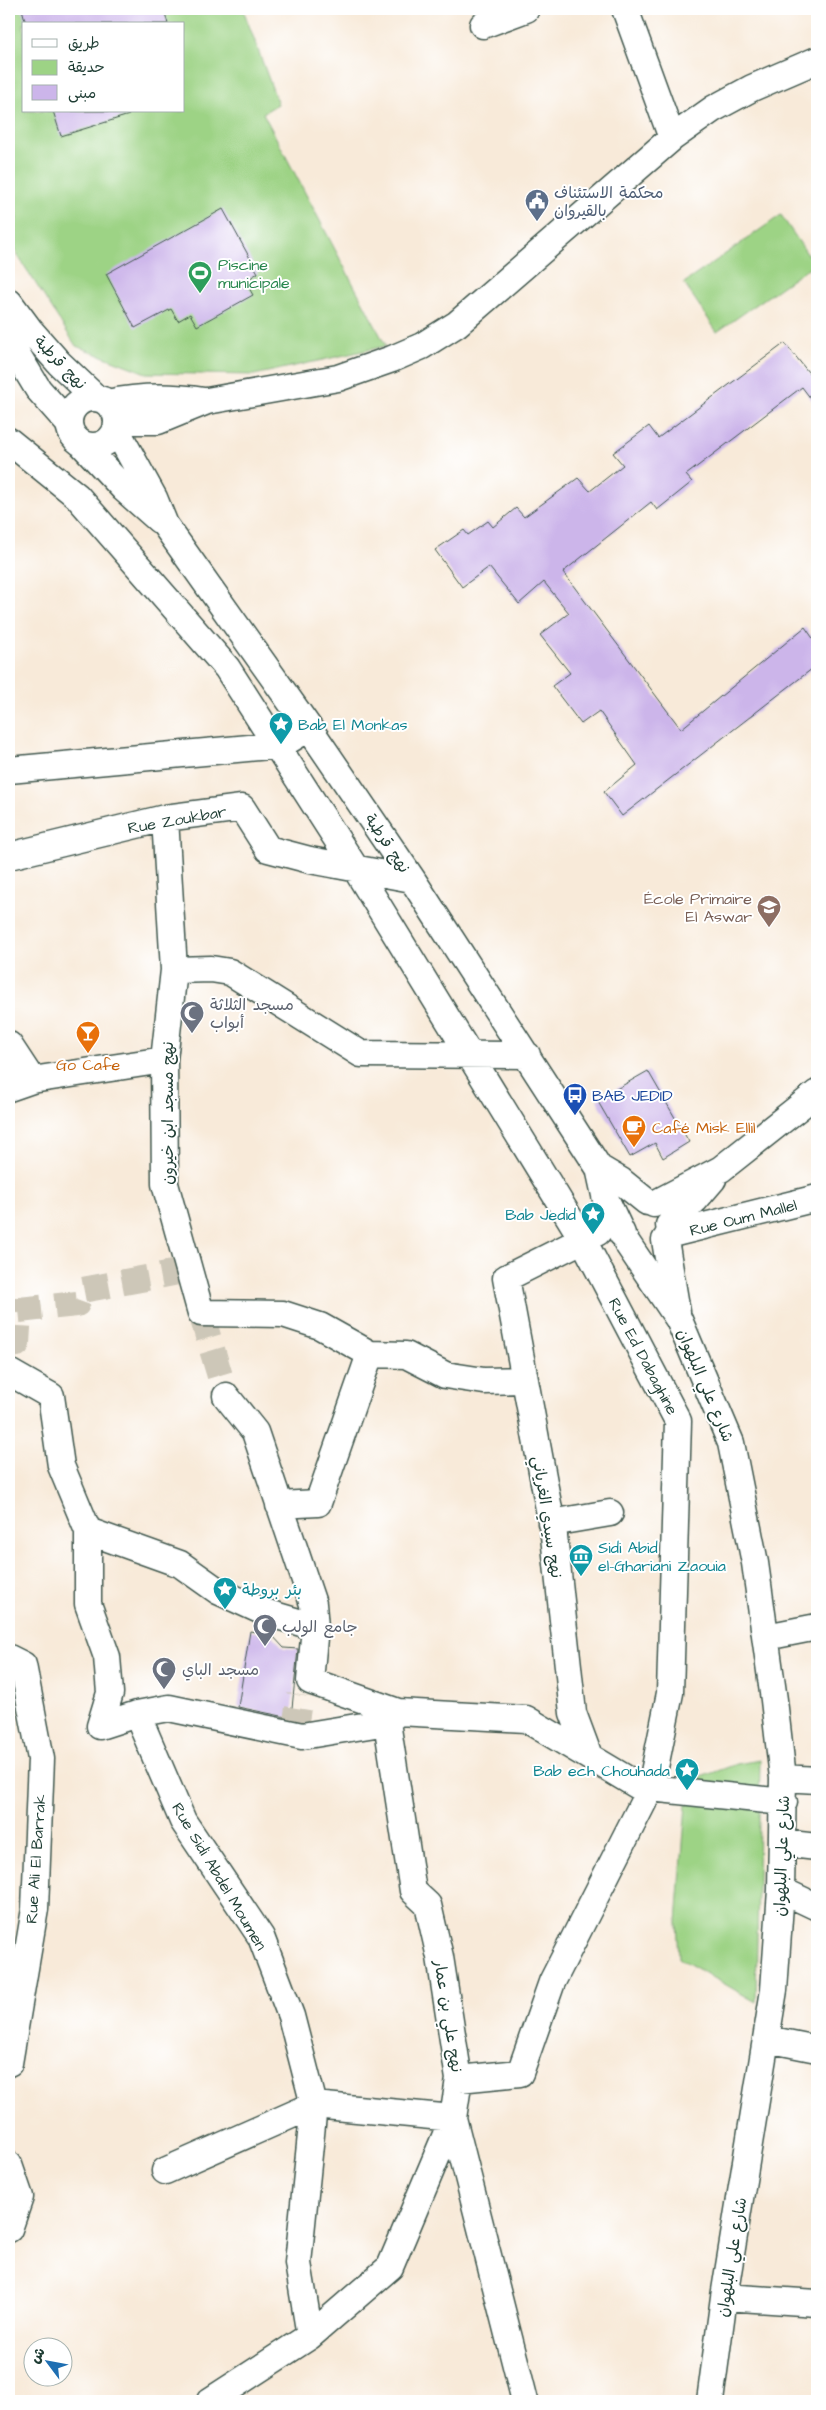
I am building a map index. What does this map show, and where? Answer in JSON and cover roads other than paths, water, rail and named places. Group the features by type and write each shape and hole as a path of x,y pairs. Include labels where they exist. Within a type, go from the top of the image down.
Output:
{"street":[{"path":"483,25 526,9"},
{"path":"625,9 672,138"},
{"path":"109,413 143,397 207,401 338,378 422,346 472,312 672,138 713,108 752,88 817,60"},
{"name":"نهج قرطبة","path":"9,302 29,329 53,356 109,413 145,480 165,525 309,728 412,878 600,1168"},
{"name":"نهج قرطبة","path":"9,341 38,389 76,434 124,489 165,525"},
{"path":"88,399 109,413 106,442 90,446 76,434 74,408 88,399"},
{"name":"Rue Ed Dabaghine","path":"9,441 77,496 227,668 274,745 354,866 466,1053 583,1240 678,1421 670,1693 651,1787 552,1982 520,2073 459,2079"},
{"path":"9,770 281,745 309,728"},
{"name":"Rue Zoukbar","path":"9,856 164,818 242,808 268,849 310,860 354,866 412,878"},
{"name":"نهج مسجد ابن خيرون","path":"164,818 174,970 164,1060 165,1184 201,1314 283,1314 320,1326 370,1354"},
{"path":"174,970 211,969 230,972 361,1054 466,1053 528,1055"},
{"path":"9,1045 20,1084 164,1060"},
{"path":"721,1169 650,1203 638,1204 630,1208 624,1216 622,1233 634,1248 651,1250 668,1234 721,1169 817,1092"},
{"path":"600,1168 650,1203 662,1209 667,1216 679,1320"},
{"path":"600,1168 606,1200 622,1233 679,1320"},
{"name":"Rue Oum Mallel","path":"668,1234 817,1198"},
{"path":"583,1240 622,1233"},
{"name":"نهج سيدي الغرياني","path":"583,1240 506,1278 551,1523 573,1714 589,1756"},
{"name":"شارع علي البلهوان","path":"679,1320 731,1442 755,1564 766,1637 783,1790 781,1890 774,1990 724,2297 710,2401"},
{"path":"280,1505 318,1503 370,1354 406,1355 445,1375 484,1381 524,1380"},
{"path":"9,1372 51,1396 61,1466 88,1531 88,1604 107,1657 110,1693 100,1726 137,1714 169,1708 302,1736 393,1717 526,1719 640,1787 783,1790 817,1780"},
{"path":"226,1396 255,1432 312,1604 315,1627 305,1688 393,1717"},
{"path":"551,1523 610,1513"},
{"path":"88,1531 180,1564 218,1591 264,1612 315,1627"},
{"path":"766,1637 817,1627"},
{"name":"Rue Ali El Barrak","path":"9,1658 23,1665 41,1759 35,1909 10,2055"},
{"name":"Rue Sidi Abdel Moumen","path":"137,1714 183,1821 261,1937 291,2016 314,2105 298,2263 310,2336"},
{"name":"نهج علي بن عمار","path":"393,1717 413,1891 428,1905 440,1957 459,2079 453,2118 525,2401"},
{"path":"782,1843 817,1848"},
{"path":"781,1890 817,1907"},
{"path":"767,2039 817,2049"},
{"path":"165,2171 314,2105 453,2118 390,2267 310,2336 210,2401"},
{"path":"9,2165 20,2197 9,2229"},
{"path":"724,2297 817,2304"}],"tunnel":[{"path":"9,1345 17,1344 19,1310 77,1304 82,1290 189,1270"},
{"path":"201,1313 226,1396"},
{"path":"294,1734 300,1695"}],"place":[{"name":"محكمة الاستئناف بالقيروان","path":"537,222"},
{"name":"Piscine municipale","path":"200,294"},
{"name":"Bab El Monkas","path":"281,745"},
{"name":"École Primaire El Aswar","path":"769,928"},
{"name":"مسجد الثلاثة أبواب","path":"192,1034"},
{"name":"Go Cafe","path":"88,1054"},
{"name":"BAB JEDID","path":"575,1116"},
{"name":"Café Misk Ellil","path":"634,1148"},
{"name":"Bab Jedid","path":"593,1235"},
{"name":"Sidi Abid el-Ghariani Zaouia","path":"581,1577"},
{"name":"بئر بروطة","path":"225,1610"},
{"name":"جامع الولب","path":"265,1647"},
{"name":"مسجد الباي","path":"164,1690"},
{"name":"Bab ech Chouhada","path":"687,1791"}]}
